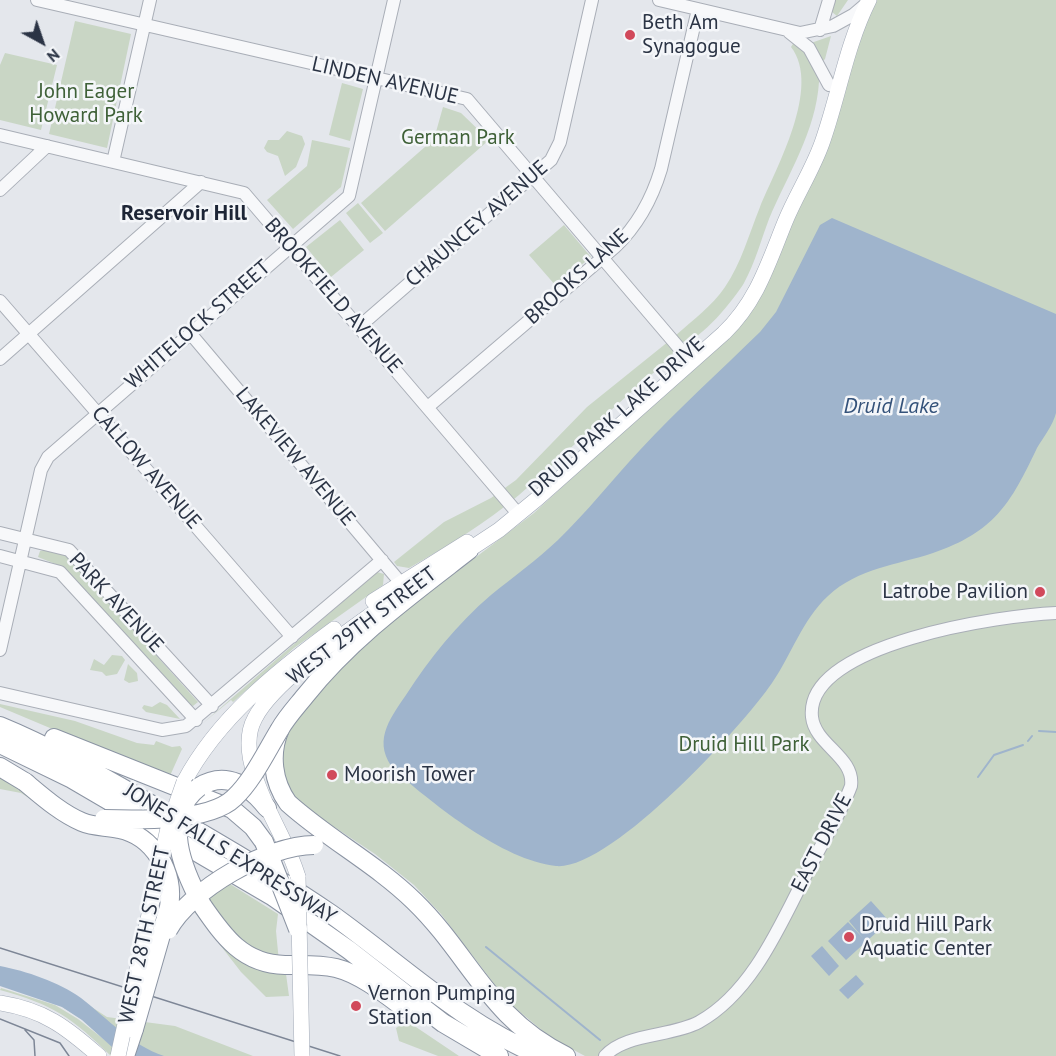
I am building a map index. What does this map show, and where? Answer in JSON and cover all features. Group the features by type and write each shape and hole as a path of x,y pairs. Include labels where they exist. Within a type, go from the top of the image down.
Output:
{"highway":[{"path":"0,767 73,812 92,818 201,815 214,812 235,797 282,726 337,658 468,550"},
{"path":"0,715 108,762 232,809 253,827 264,842 298,929"},
{"name":"JONES FALLS EXPRESSWAY","path":"0,726 79,763 281,880 332,915 473,1021 502,1038 541,1056"},
{"path":"282,726 273,765 282,795 296,810 383,874 422,910 483,989 506,1014 566,1056"},
{"name":"JONES FALLS EXPRESSWAY","path":"0,744 72,779 242,878 360,958 382,984 499,1056"},
{"path":"202,905 182,863 178,834 192,784 214,780 238,782 251,790 267,808"},
{"path":"25,782 72,817 89,825 118,828 136,835 149,845 164,865 170,881 171,896 153,967 125,1056"},
{"path":"168,828 173,854 181,875 231,944 249,957 268,964 324,966 382,984 478,1056"},
{"path":"153,967 177,915 200,893 273,853 314,845 347,849"}],"main road":[{"name":"DRUID PARK LAKE DRIVE","path":"468,550 538,498 688,358 730,316 755,282 814,143 845,34 861,0"},
{"name":"DRUID PARK LAKE DRIVE","path":"227,722 290,663 400,582 480,534 514,509 640,391 733,324 761,286 785,222 822,144 851,40 869,0"},
{"name":"WEST 29TH STREET","path":"302,1056 298,877 289,851 267,808 254,775 249,744 251,728 262,707 283,685 330,645 468,550"},
{"name":"WEST 28TH STREET","path":"118,1056 168,828 192,784 200,754 227,722"},
{"path":"0,1003 22,1007 49,1017 99,1056"}],"street":[{"name":"LINDEN AVENUE","path":"37,0 467,99 688,358"},
{"path":"113,162 150,0"},
{"name":"WHITELOCK STREET","path":"0,650 43,465 53,451 350,194 394,0"},
{"name":"CHAUNCEY AVENUE","path":"360,326 552,160 560,142 592,0"},
{"path":"820,30 829,0"},
{"path":"667,1 800,33 820,30 853,15 869,0"},
{"name":"BROOKS LANE","path":"429,406 631,231 656,186 698,9"},
{"path":"786,30 797,36 809,48 829,86"},
{"name":"BROOKFIELD AVENUE","path":"0,135 244,193 429,406 514,509"},
{"path":"0,190 46,146"},
{"path":"0,359 201,182"},
{"name":"CALLOW AVENUE","path":"0,300 292,637"},
{"name":"LAKEVIEW AVENUE","path":"190,333 400,582"},
{"name":"PARK AVENUE","path":"0,533 69,550 212,706"},
{"name":"PARK AVENUE","path":"0,556 60,572 196,720"},
{"path":"0,693 162,730 186,726 196,720 382,560"},
{"name":"EAST DRIVE","path":"605,1056 619,1045 679,1031 708,1016 734,994 769,943 851,786 851,772 818,733 812,718 816,697 826,681 866,655 911,639 991,619 1056,613"}],"green space":[{"path":"835,0 848,0 837,16 832,12"},
{"name":"Druid Hill Park","path":"877,0 1056,0 1056,1056 585,1056 551,1038 507,1001 441,914 414,885 375,854 298,803 282,779 283,742 297,718 355,649 534,513 743,320 860,33"},
{"name":"John Eager Howard Park","path":"75,21 131,34 107,148 49,134"},
{"path":"831,36 825,59 823,61 811,43"},
{"path":"796,39 804,47 819,77 817,100 807,135 769,219 744,283 733,299 707,327 690,340 683,342 676,335 714,300 731,278 785,150 799,105 801,83 799,64 791,47"},
{"path":"5,53 57,65 41,130 0,120 0,65"},
{"path":"342,83 363,89 350,141 329,135"},
{"name":"German Park","path":"443,107 461,113 489,140 385,231 361,203 434,139"},
{"path":"287,131 302,136 305,144 296,167 285,176 278,156 267,152 264,148 268,140 279,140"},
{"path":"312,140 350,148 341,187 293,229 267,200 307,166"},
{"path":"358,203 383,233 370,243 346,213"},
{"path":"340,220 364,250 331,277 306,247"},
{"path":"564,225 591,257 556,286 529,255"},
{"path":"669,341 673,351 672,358 506,506 452,543 409,568 397,566 394,562 444,522 491,498 516,480 587,407"},
{"path":"40,551 67,556 198,702 193,706 189,704 63,567 38,557"},
{"path":"377,572 384,574 383,585 294,648 233,702 231,700 202,724"},
{"path":"112,655 122,656 125,660 117,674 106,676 102,672 90,670 94,659 104,665"},
{"path":"128,664 137,673 138,681 129,683 124,680"},
{"path":"160,702 167,705 180,719 146,712 142,708 144,705 152,707"},
{"path":"0,704 75,721 137,743 154,745 156,741 172,747 180,746 182,749 169,778 0,707"},
{"path":"0,775 56,815 21,793 0,789"},
{"path":"230,884 278,914 276,931 279,962 250,953 205,898"},
{"path":"186,901 224,941 286,974 289,996 266,997 241,972"},
{"path":"0,968 87,1004 107,1017 175,1026 253,1056 135,1056 134,1052"},
{"path":"1,988 55,1005 78,1019 125,1056 111,1056 61,1014 34,1001 0,990"},
{"path":"407,1021 459,1056 438,1056 399,1041 396,1028"}],"water":[{"name":"Druid Lake","path":"832,218 1056,314 1056,413 1018,486 998,514 971,536 933,553 865,573 828,596 804,626 772,683 733,731 673,793 608,846 580,861 556,866 535,862 492,842 449,814 395,771 384,751 385,732 393,714 434,655 455,630 491,595 558,540 654,435 760,332 776,312 820,225"},
{"path":"871,901 889,921 846,960 828,941 848,922 863,938 849,921"},
{"path":"822,946 839,966 829,976 811,956"},
{"path":"0,966 31,974 63,987 81,998 130,1038 164,1056 122,1056 82,1020 62,1007 0,986"},
{"path":"856,975 864,984 848,999 839,990"}],"waterway":[{"path":"1039,731 1056,732"},
{"path":"1028,741 1032,736"},
{"path":"978,777 994,755 1023,745"},
{"path":"486,947 600,1040"}],"tram line":[{"path":"0,948 340,1056"},
{"path":"0,1019 60,1043 69,1056"},
{"path":"25,1030 34,1040 35,1056"}],"place":[{"name":"Beth Am Synagogue","path":"630,35"},
{"name":"Latrobe Pavilion","path":"1040,592"},
{"name":"Moorish Tower","path":"332,775"},
{"name":"Druid Hill Park Aquatic Center","path":"849,937"},
{"name":"Vernon Pumping Station","path":"356,1006"}],"district":[{"name":"Reservoir Hill","path":"184,214"}]}
